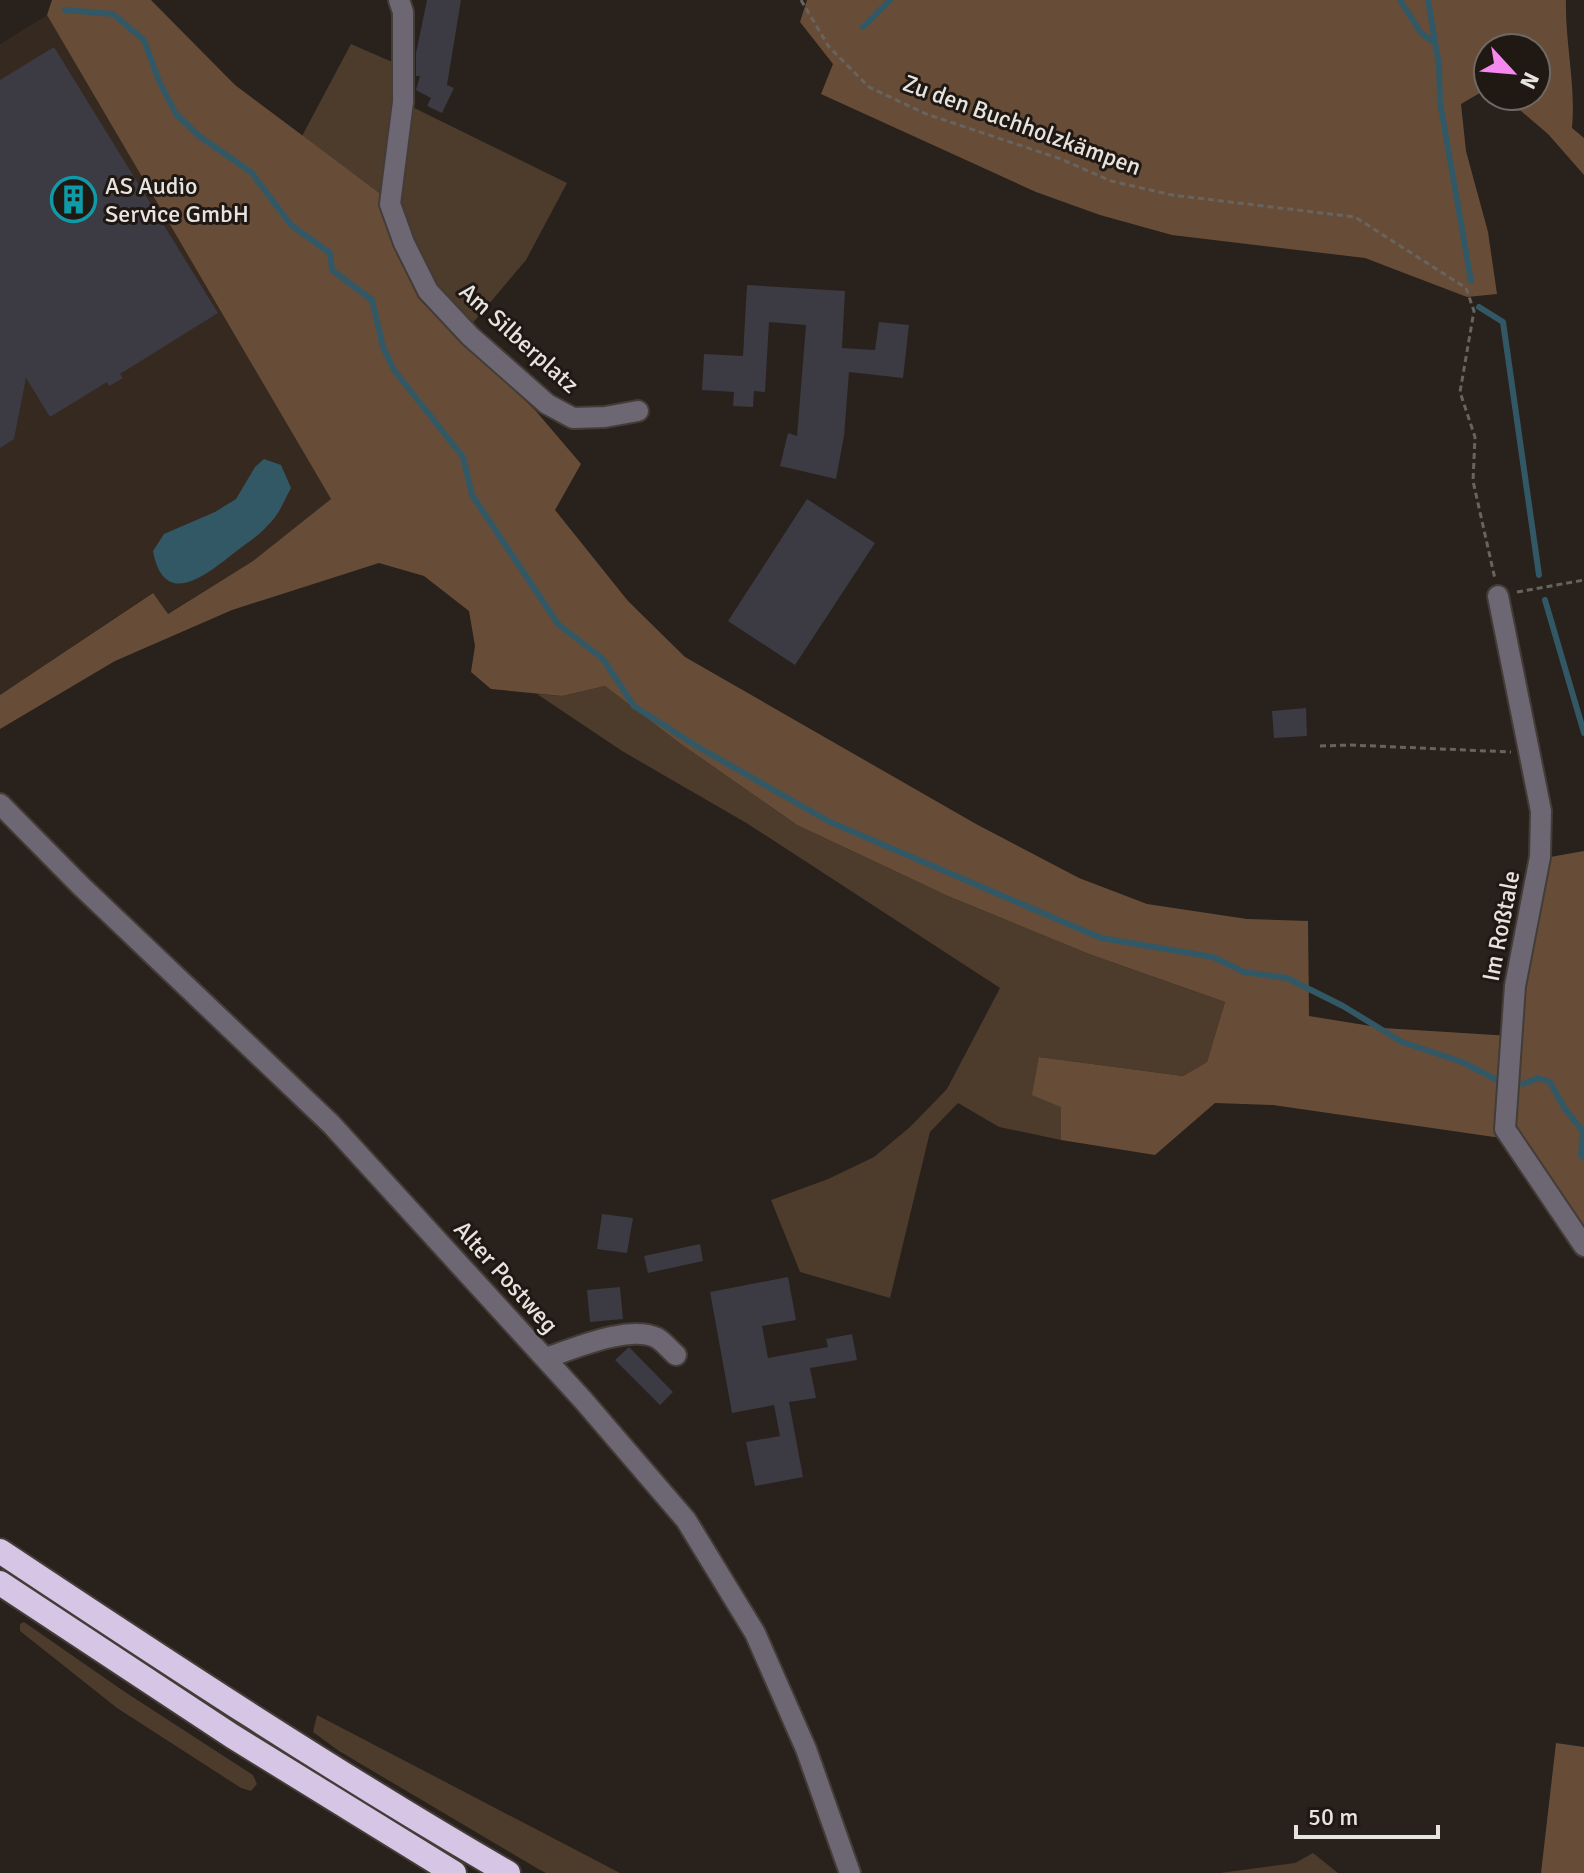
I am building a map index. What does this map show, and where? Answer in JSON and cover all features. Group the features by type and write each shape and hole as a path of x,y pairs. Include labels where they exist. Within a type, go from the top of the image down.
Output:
{"highway":[{"path":"0,1551 348,1778 508,1873"},
{"path":"0,1583 232,1736 454,1873"}],"street":[{"name":"Am Silberplatz","path":"399,0 403,12 403,102 390,204 404,243 428,291 470,336 547,404 573,418 605,417 638,411"},
{"name":"Im Roßtale","path":"1498,596 1541,811 1540,857 1515,986 1505,1129 1584,1246"},
{"name":"Alter Postweg","path":"0,804 91,896 331,1124 546,1358 686,1520 755,1633 806,1749 850,1873"},
{"path":"546,1358 604,1339 639,1333 657,1338 676,1355"}],"path":[{"name":"Zu den Buchholzkämpen","path":"801,0 829,47 869,87 926,114 1061,159 1111,181 1172,195 1355,217 1466,288 1474,311 1460,392 1475,437 1473,481 1498,596"},
{"path":"1498,596 1584,580"},
{"path":"1320,746 1531,753"}],"shaded area":[{"path":"52,0 151,0 235,85 382,195 394,245 418,298 535,410 581,464 555,510 628,601 685,657 976,824 1079,878 1147,904 1247,919 1308,921 1309,1016 1383,1028 1511,1036 1539,859 1584,851 1584,1252 1508,1139 1273,1105 1215,1103 1155,1155 1061,1140 1061,1107 1032,1095 1039,1057 1183,1076 1207,1062 1225,1002 1089,954 948,896 797,825 678,742 605,686 562,696 491,689 471,672 475,646 469,611 424,576 379,563 232,610 115,661 0,729 0,695 153,593 168,614 253,561 331,499 47,15"},
{"path":"807,0 1566,0 1573,96 1572,128 1584,138 1584,175 1548,134 1522,112 1552,112 1552,32 1472,32 1472,98 1461,104 1466,151 1488,232 1497,294 1467,297 1365,258 1172,235 1100,215 1036,192 821,94 833,64 800,22"},
{"path":"47,15 331,499 253,561 167,614 152,593 0,695 0,44"},
{"path":"351,44 397,64 398,100 567,183 526,260 460,338 418,298 394,245 382,195 302,136"},
{"path":"605,686 678,742 797,825 948,896 1089,954 1225,1002 1207,1062 1183,1076 1039,1057 1061,1106 1061,1140 999,1127 958,1103 930,1132 890,1298 800,1272 771,1200 828,1179 874,1157 910,1127 947,1089 1000,988 748,824 622,751 537,694 562,696"},
{"path":"24,1622 253,1775 257,1784 251,1791 241,1788 117,1708 20,1631 20,1624"},
{"path":"317,1715 620,1873 546,1873 540,1870 339,1751 313,1732"},
{"path":"1556,1743 1584,1747 1584,1873 1541,1873"},
{"path":"1313,1853 1338,1873 1220,1873 1295,1863"}],"water":[{"path":"264,459 281,465 291,488 272,521 199,578 176,583 166,579 158,569 153,551 164,534 215,512 236,499 255,467"}],"building":[{"path":"427,0 461,0 447,85 454,88 442,113 427,106 431,98 416,90 420,76 416,76 416,53"},
{"name":"AS Audio Service GmbH","path":"54,47 218,313 120,374 123,378 109,386 107,382 50,417 26,378 14,439 0,448 0,80"},
{"path":"747,285 845,291 842,348 875,350 879,322 909,325 903,378 849,372 844,436 836,479 780,466 788,433 797,436 806,325 769,322 765,392 754,391 753,407 733,406 734,392 702,390 704,354 743,356"},
{"path":"807,499 875,543 795,665 728,621"},
{"path":"1306,708 1307,736 1274,738 1272,711"},
{"path":"602,1214 633,1218 627,1253 597,1249"},
{"path":"700,1244 703,1261 648,1273 644,1256"},
{"path":"788,1277 796,1320 762,1326 768,1358 828,1347 826,1339 852,1334 857,1360 810,1368 816,1398 789,1402 803,1477 755,1486 746,1442 780,1436 774,1405 732,1413 710,1292"},
{"path":"620,1287 623,1319 590,1322 587,1290"},
{"path":"629,1347 673,1392 660,1405 615,1360"}],"waterway":[{"path":"863,27 890,0"},
{"path":"1400,0 1421,33 1435,43"},
{"path":"1428,0 1439,65 1440,102 1471,281"},
{"path":"65,10 113,14 144,40 159,81 176,114 199,136 251,172 291,225 330,253 332,270 372,300 383,347 394,370 463,457 472,495 558,624 603,659 634,706 698,747 830,822 1101,938 1213,957 1244,972 1287,978 1343,1006 1402,1042 1462,1062 1497,1080"},
{"path":"1479,307 1503,322 1539,575"},
{"path":"1545,600 1584,733"},
{"path":"1523,1084 1538,1078 1550,1082 1565,1109 1583,1131 1581,1155 1584,1158"}],"place":[{"name":"AS Audio Service GmbH","path":"74,200"}]}
